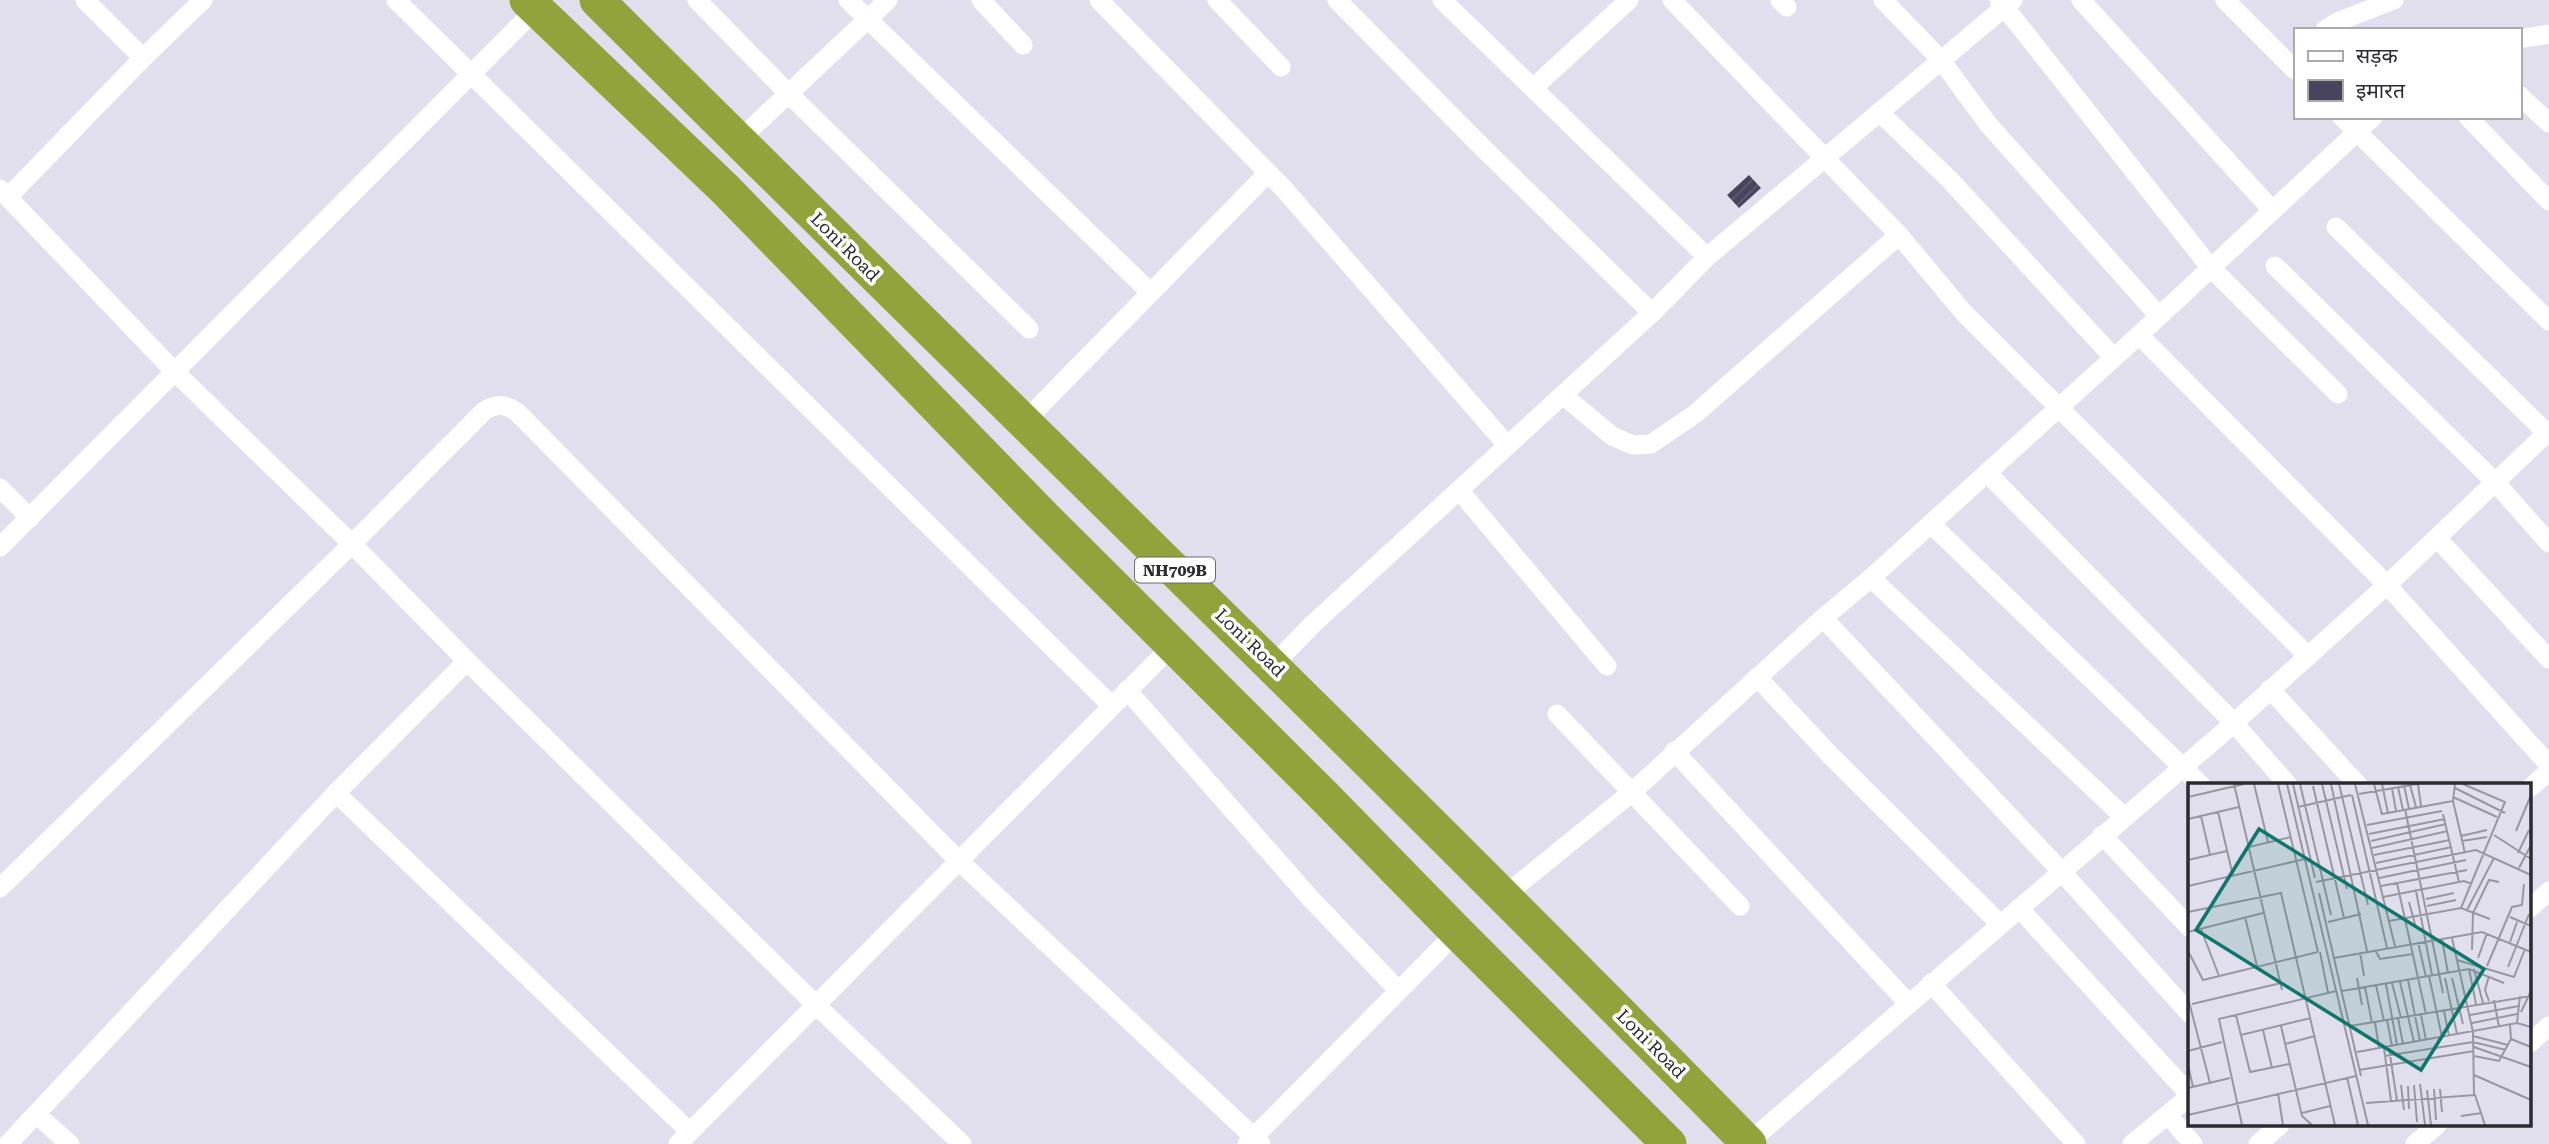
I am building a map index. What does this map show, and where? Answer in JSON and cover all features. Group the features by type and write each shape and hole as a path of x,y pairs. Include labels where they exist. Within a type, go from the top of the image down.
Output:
{"highway":[{"name":"Loni Road","path":"597,0 1023,423 1272,665 1749,1143"},
{"name":"NH709B","path":"531,5 725,189 1040,513 1669,1144"}],"street":[{"path":"85,0 143,58"},
{"path":"203,0 4,193 174,371 352,544 467,662 817,1006 962,1144"},
{"path":"396,0 1111,705"},
{"path":"696,0 1029,329"},
{"path":"848,0 1151,293"},
{"path":"738,141 787,92 888,0"},
{"path":"981,0 1023,45"},
{"path":"1099,0 1268,173 1507,445"},
{"path":"1217,0 1281,67"},
{"path":"1337,0 1651,313"},
{"path":"1442,0 1707,257"},
{"path":"1533,88 1629,0"},
{"path":"1672,0 1899,235 1964,313 2308,656"},
{"path":"1883,0 1941,61 1988,124 2159,316"},
{"path":"2081,0 2272,210"},
{"path":"2225,0 2292,61"},
{"path":"2328,28 2394,0"},
{"path":"1272,665 1313,624 1651,313 1707,257 1941,61 2006,2 2210,267 2339,394"},
{"path":"0,547 470,73 531,5"},
{"path":"2521,39 2549,34"},
{"path":"2521,97 2549,123"},
{"path":"1879,112 1950,180 2114,358"},
{"path":"2344,119 2549,321"},
{"path":"1504,896 1631,793 1674,751 1871,578 2114,358 2371,119"},
{"path":"2470,119 2549,201"},
{"path":"1023,423 1268,173"},
{"path":"1749,1143 2234,723 2387,585 2548,433 2336,227"},
{"path":"1563,395 1612,436 1633,445 1651,444 1695,414 1899,235"},
{"path":"2275,266 2495,482 2549,543"},
{"path":"2139,335 2387,585 2549,768 2532,786"},
{"path":"0,888 484,411 495,404 507,405 518,413 958,860 1254,1142 1398,990 1457,932"},
{"path":"1987,473 2234,723 2286,783"},
{"path":"0,488 30,517"},
{"path":"1459,490 1606,666"},
{"path":"1931,524 2199,783"},
{"path":"2437,538 2549,659"},
{"path":"1871,578 2124,817"},
{"path":"1823,618 2061,871 2188,1012"},
{"path":"337,793 684,1138 1173,645"},
{"path":"8,1144 337,793 467,662"},
{"path":"1757,677 1833,758 2000,924"},
{"path":"2270,689 2356,783"},
{"path":"1127,691 1311,899 1398,990"},
{"path":"1557,714 1740,906"},
{"path":"1674,751 1909,1004"},
{"path":"2102,835 2188,926"},
{"path":"2532,906 2549,891"},
{"path":"2019,908 2188,1093"},
{"path":"1931,983 2076,1144"},
{"path":"2532,1041 2549,1026"},
{"path":"2132,1144 2188,1097"},
{"path":"36,1114 70,1144"},
{"path":"2168,1115 2193,1144"},
{"path":"2258,1144 2279,1126"},
{"path":"2415,1144 2436,1126"}],"building":[{"path":"1749,175 1761,188 1739,208 1727,195"}]}
